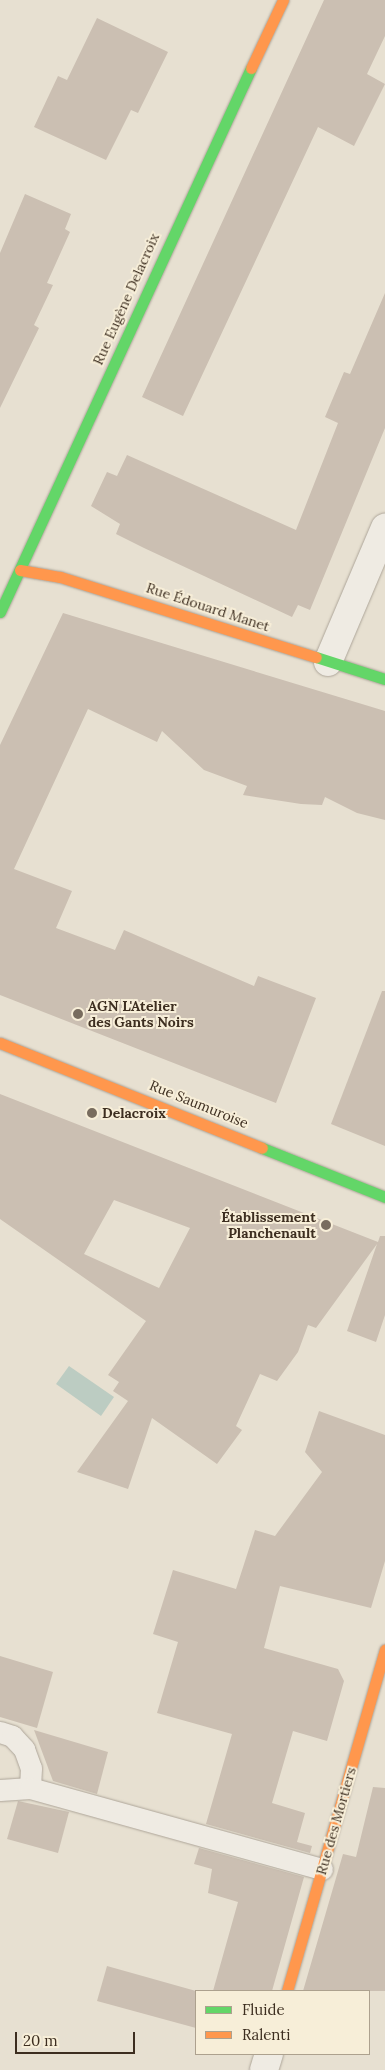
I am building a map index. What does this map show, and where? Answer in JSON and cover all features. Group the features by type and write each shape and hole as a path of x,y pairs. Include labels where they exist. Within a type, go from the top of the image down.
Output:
{"street":[{"name":"Rue Eugène Delacroix","path":"0,612 283,0"},
{"path":"328,662 385,528"},
{"name":"Rue Édouard Manet","path":"20,570 183,614 385,679"},
{"name":"Rue Saumuroise","path":"0,1043 385,1197"},
{"name":"Rue des Mortiers","path":"287,1990 385,1650"},
{"path":"264,2070 269,2055"}],"lane":[{"path":"0,1732 12,1736 24,1749 31,1768 30,1788"},
{"path":"0,1790 30,1788 322,1869"}],"shaded area":[{"path":"69,1366 114,1397 101,1416 56,1384"}],"building":[{"path":"324,0 385,0 385,36 367,74 385,84 354,146 318,127 183,416 142,397"},
{"path":"97,18 168,52 138,113 131,110 106,160 34,127 58,76 67,80"},
{"path":"25,194 71,214 65,229 70,232 47,283 53,285 34,325 39,328 0,408 0,253"},
{"path":"385,293 385,428 310,610 298,605 292,617 144,548 116,534 120,524 91,506 107,472 117,476 127,455 296,530 338,423 325,417 344,372 350,374"},
{"path":"63,613 385,711 385,820 357,813 325,797 322,805 301,804 243,795 247,786 204,770 162,731 157,742 88,709 14,869 72,891 56,928 115,950 124,930 254,986 258,976 316,998 276,1103 0,995 0,745"},
{"path":"382,991 385,991 385,1146 331,1124"},
{"path":"0,1094 378,1242 380,1236 385,1236 385,1315 376,1342 347,1331 377,1244 316,1328 308,1325 298,1352 277,1381 260,1374 236,1426 242,1430 217,1464 152,1418 128,1489 77,1472 128,1401 113,1391 119,1382 108,1375 146,1321 0,1219","holes":["114,1200 190,1228 159,1288 84,1254"]},
{"path":"319,1411 385,1435 385,1561 371,1608 280,1586 264,1648 338,1669 344,1681 327,1741 293,1731 272,1803 305,1813 297,1842 312,1846 310,1853 206,1824 232,1734 157,1713 178,1642 153,1634 173,1570 236,1589 255,1530 275,1536 322,1472 305,1452"},
{"path":"0,1656 53,1672 37,1728 0,1717"},
{"path":"34,1730 108,1752 97,1794 53,1781"},
{"path":"373,1787 385,1788 385,1991 303,1990 343,1854 356,1857"},
{"path":"18,1801 69,1812 58,1853 7,1839"},
{"path":"199,1848 304,1877 272,1990 213,1990 238,1902 208,1893 212,1869 194,1864"},
{"path":"107,1966 195,1991 195,2028 97,2001"}],"traffic: fast":[{"path":"0,612 251,68"},
{"path":"316,657 385,679"},
{"path":"262,1148 385,1197"}],"traffic: slow":[{"path":"251,68 283,0"},
{"path":"20,570 60,577 316,657"},
{"path":"0,1043 262,1148"},
{"path":"287,1990 385,1650"}],"place":[{"name":"AGN L'Atelier des Gants Noirs","path":"78,1014"},
{"name":"Delacroix","path":"92,1113"},
{"name":"Établissement Planchenault","path":"326,1225"}]}
